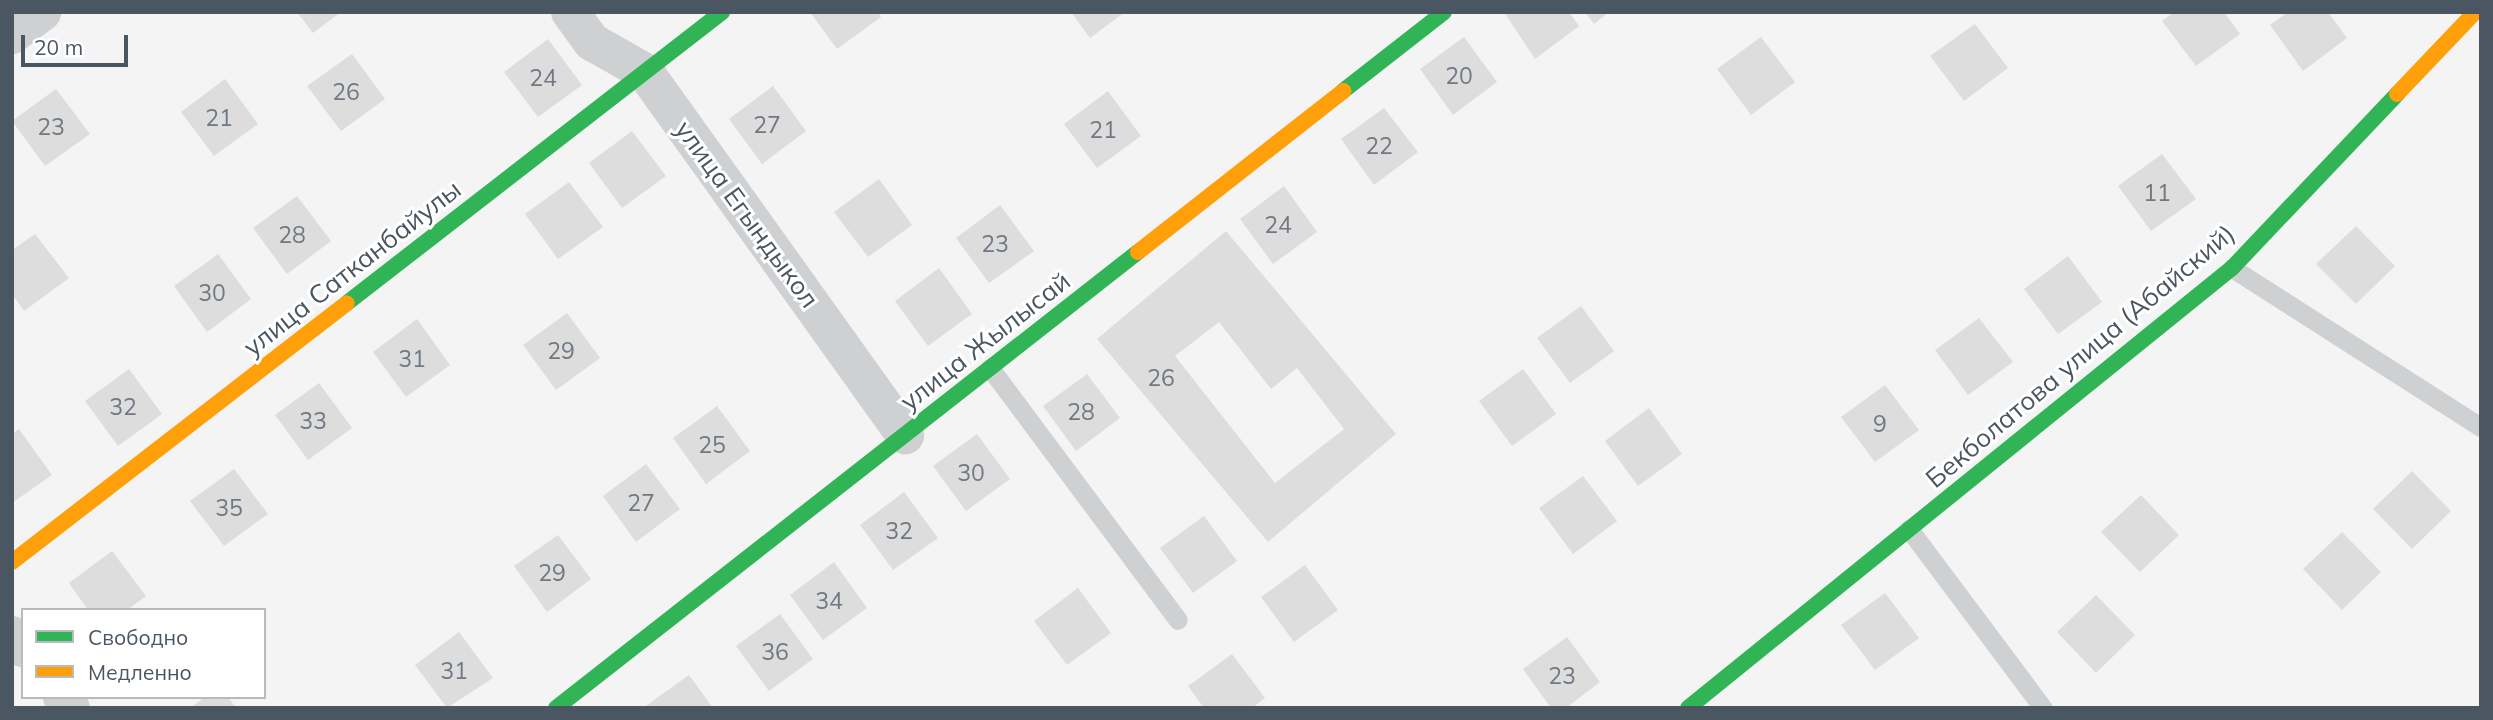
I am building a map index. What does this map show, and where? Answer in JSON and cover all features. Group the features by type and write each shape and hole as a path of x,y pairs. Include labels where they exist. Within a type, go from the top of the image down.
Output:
{"street":[{"path":"12,35 42,12"},
{"name":"улица Егындыкол","path":"570,12 592,42 645,72 905,435"},
{"name":"улица Сатканбайулы","path":"12,562 722,12"},
{"name":"улица Жылысай","path":"556,708 1444,12"},
{"name":"Бекболатова улица (Абайский)","path":"1688,708 2232,268 2474,12"}],"lane":[{"path":"2232,268 2481,427"},
{"path":"990,368 1178,620"},
{"path":"1909,529 2043,708"}],"building":[{"path":"297,12 341,12 313,33"},
{"path":"810,12 878,12 881,17 837,49"},
{"path":"1071,12 1125,12 1090,38"},
{"path":"1504,12 1569,12 1579,26 1535,59"},
{"path":"1585,12 1609,12 1594,24"},
{"path":"2174,12 2224,12 2240,34 2196,66 2162,21"},
{"path":"2288,12 2328,12 2347,38 2303,71 2270,25"},
{"path":"1975,24 2008,68 1964,101 1930,56"},
{"path":"1464,37 1497,82 1453,115 1420,69"},
{"path":"1761,37 1795,82 1751,115 1717,69"},
{"path":"548,39 582,85 538,117 504,72"},
{"path":"352,54 385,99 341,131 307,86"},
{"path":"225,79 258,124 214,156 181,112"},
{"path":"773,86 806,131 762,164 729,119"},
{"path":"56,89 90,134 45,166 12,121"},
{"path":"1108,91 1141,136 1097,168 1064,124"},
{"path":"1384,108 1418,152 1374,185 1341,139"},
{"path":"632,131 666,176 622,208 589,163"},
{"path":"2162,154 2196,199 2151,231 2118,186"},
{"path":"879,179 912,225 868,257 834,212"},
{"path":"569,182 603,227 558,259 525,214"},
{"path":"1284,186 1317,232 1273,264 1240,219"},
{"path":"297,196 331,241 287,274 253,228"},
{"path":"1000,205 1034,251 989,283 956,238"},
{"path":"2356,226 2395,266 2356,304 2316,264"},
{"path":"1226,231 1396,434 1268,542 1097,339","holes":["1219,322 1271,389 1297,368 1344,429 1275,483 1175,356"]},
{"path":"35,234 69,278 24,311 12,294 12,250"},
{"path":"218,254 251,299 207,332 174,286"},
{"path":"2068,256 2102,302 2058,334 2024,289"},
{"path":"939,268 972,314 928,346 895,301"},
{"path":"1581,306 1614,351 1570,383 1537,338"},
{"path":"567,313 600,358 556,390 523,345"},
{"path":"1979,318 2013,362 1968,395 1935,350"},
{"path":"417,319 450,365 406,397 373,352"},
{"path":"129,369 162,414 118,446 85,401"},
{"path":"1523,369 1556,414 1512,446 1479,401"},
{"path":"1087,374 1120,418 1076,451 1043,406"},
{"path":"319,383 352,428 308,460 275,415"},
{"path":"1885,385 1919,430 1875,462 1841,417"},
{"path":"717,406 750,451 706,484 673,438"},
{"path":"1649,408 1682,454 1638,486 1605,441"},
{"path":"19,429 52,475 12,503 12,434"},
{"path":"977,434 1010,479 966,511 933,466"},
{"path":"646,464 680,509 636,542 603,496"},
{"path":"234,469 268,514 224,546 190,501"},
{"path":"2412,471 2451,511 2412,549 2373,509"},
{"path":"1583,476 1617,521 1573,554 1539,508"},
{"path":"904,492 938,538 893,570 860,525"},
{"path":"2141,495 2179,535 2140,572 2101,532"},
{"path":"1204,516 1237,561 1193,593 1160,548"},
{"path":"2342,532 2381,572 2342,610 2303,569"},
{"path":"558,535 591,579 547,612 514,566"},
{"path":"112,551 146,596 130,608 87,608 69,583"},
{"path":"834,562 867,608 823,640 790,595"},
{"path":"1305,565 1338,610 1294,642 1261,597"},
{"path":"1078,588 1111,633 1067,665 1034,621"},
{"path":"1885,593 1919,638 1875,670 1841,625"},
{"path":"2096,595 2135,635 2096,673 2057,632"},
{"path":"780,614 813,659 769,691 736,646"},
{"path":"459,632 493,678 447,708 415,665"},
{"path":"1567,637 1600,682 1566,708 1551,708 1523,669"},
{"path":"1232,654 1265,698 1252,708 1204,708 1188,686"},
{"path":"689,675 713,708 643,708"},
{"path":"202,699 229,699 236,708 190,708"}],"traffic: fast":[{"path":"347,303 722,12"},
{"path":"1343,91 1444,12"},
{"path":"1688,708 2232,268 2397,94"},
{"path":"556,708 1138,252"}],"traffic: slow":[{"path":"2397,94 2475,12"},
{"path":"1138,252 1343,91"},
{"path":"12,562 347,303"}]}
